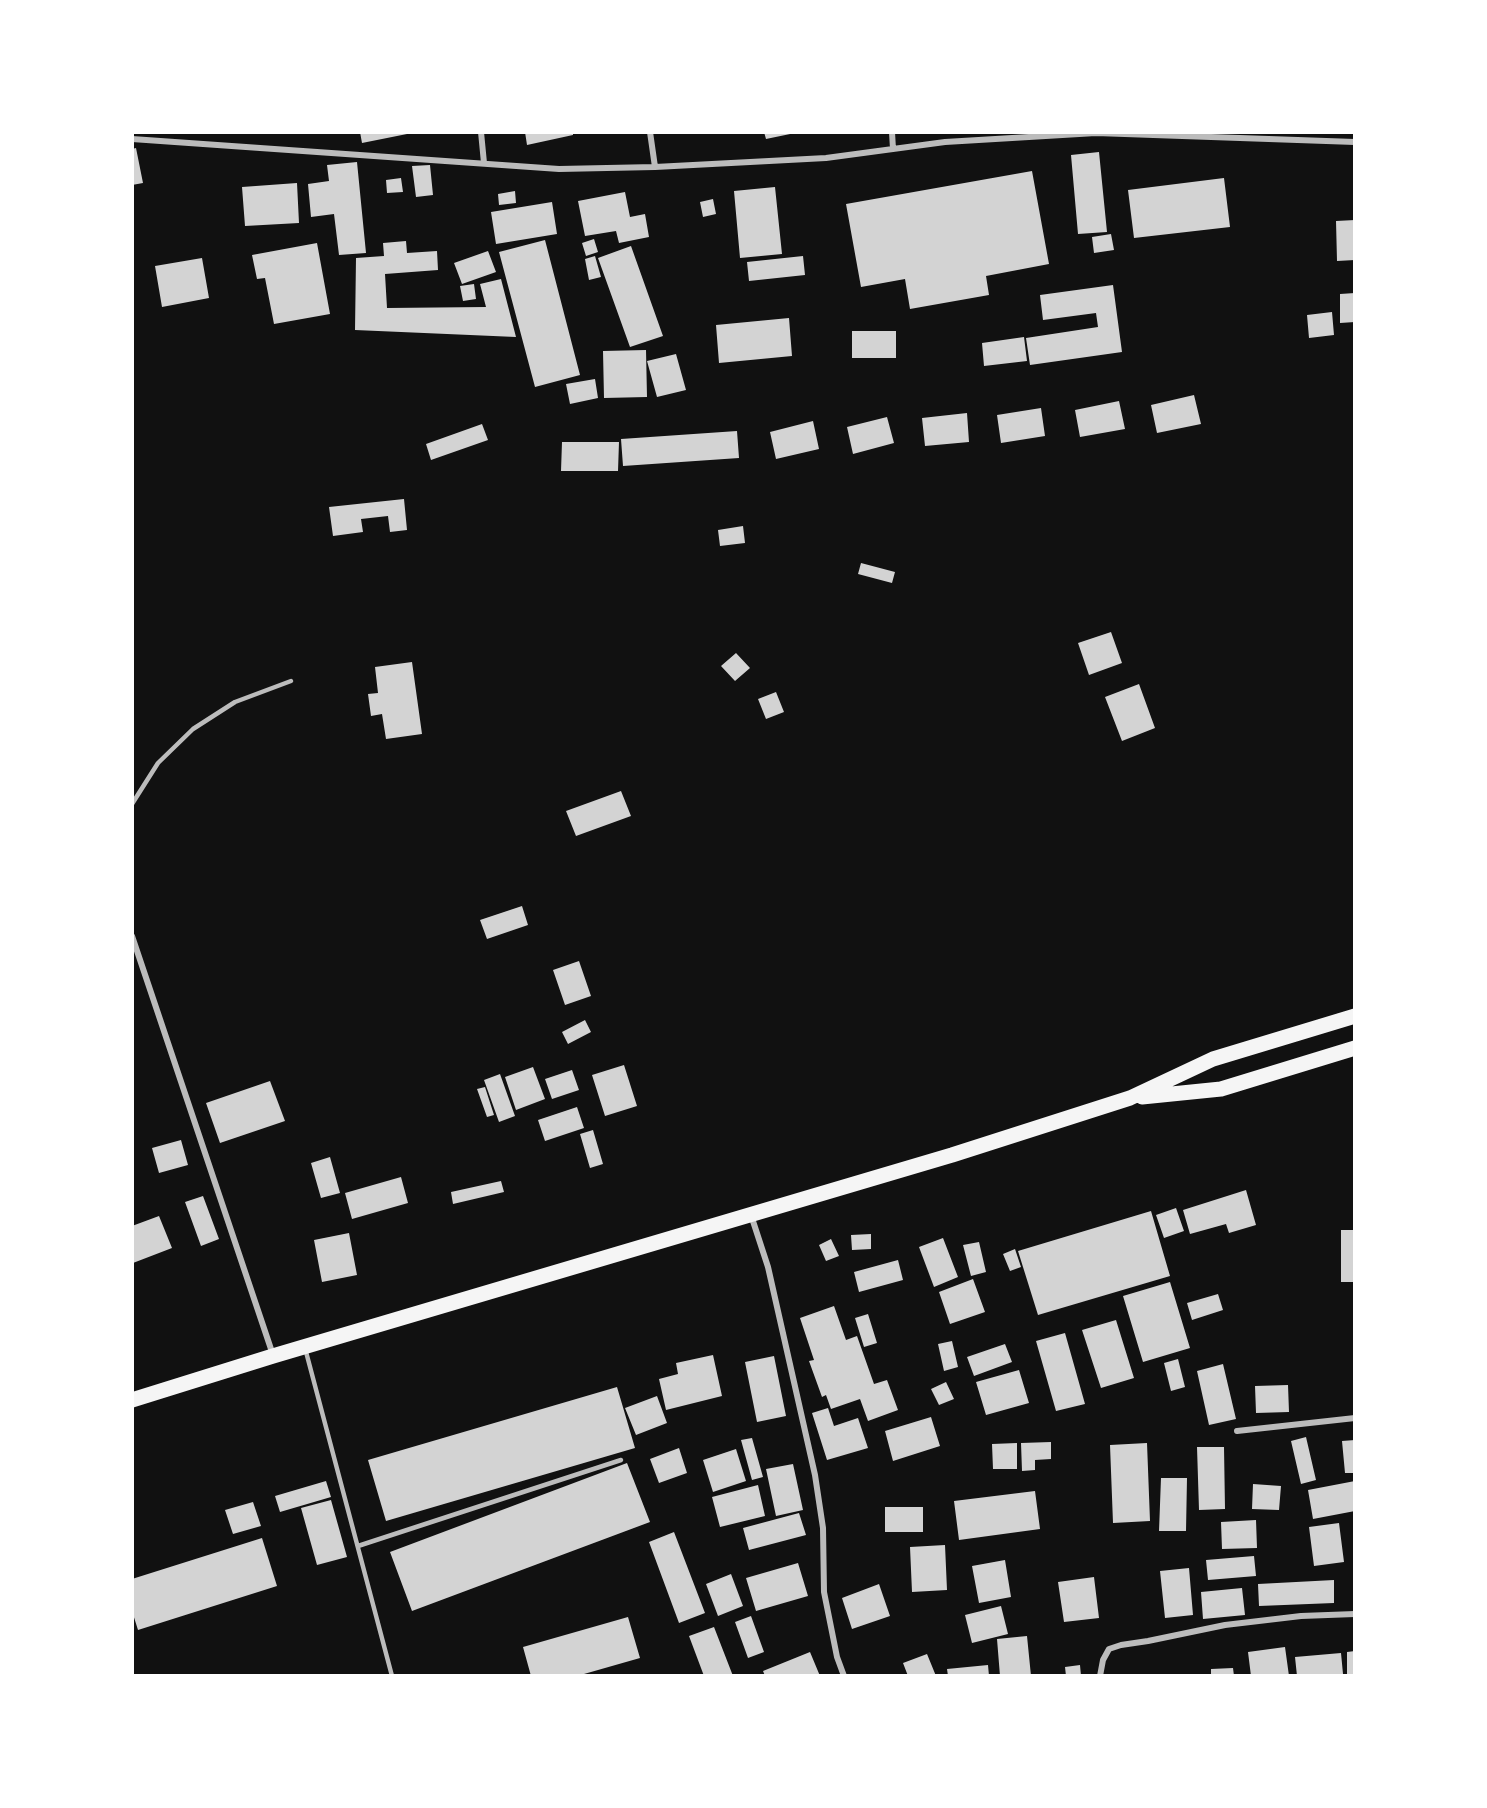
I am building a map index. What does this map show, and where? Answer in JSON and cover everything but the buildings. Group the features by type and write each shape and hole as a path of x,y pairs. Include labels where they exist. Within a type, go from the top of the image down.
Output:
{"main road":[{"path":"132,1400 305,1346 952,1155 1130,1098 1213,1059 1355,1016"},
{"path":"1130,1098 1221,1089 1355,1048"}],"street":[{"path":"481,132 484,163"},
{"path":"650,132 655,167"},
{"path":"892,132 893,149"},
{"path":"132,139 559,169 655,167 826,158 945,142 1096,132 1355,142"},
{"path":"132,936 273,1356"},
{"path":"751,1214 768,1267 815,1475 823,1528 824,1592 837,1657 844,1676"},
{"path":"1237,1431 1355,1418"},
{"path":"1100,1676 1103,1660 1109,1649 1121,1645 1225,1625 1301,1616 1355,1614"}],"lane":[{"path":"132,804 158,763 193,729 235,702 291,681"},
{"path":"305,1346 392,1676"},
{"path":"358,1546 621,1460"}]}
